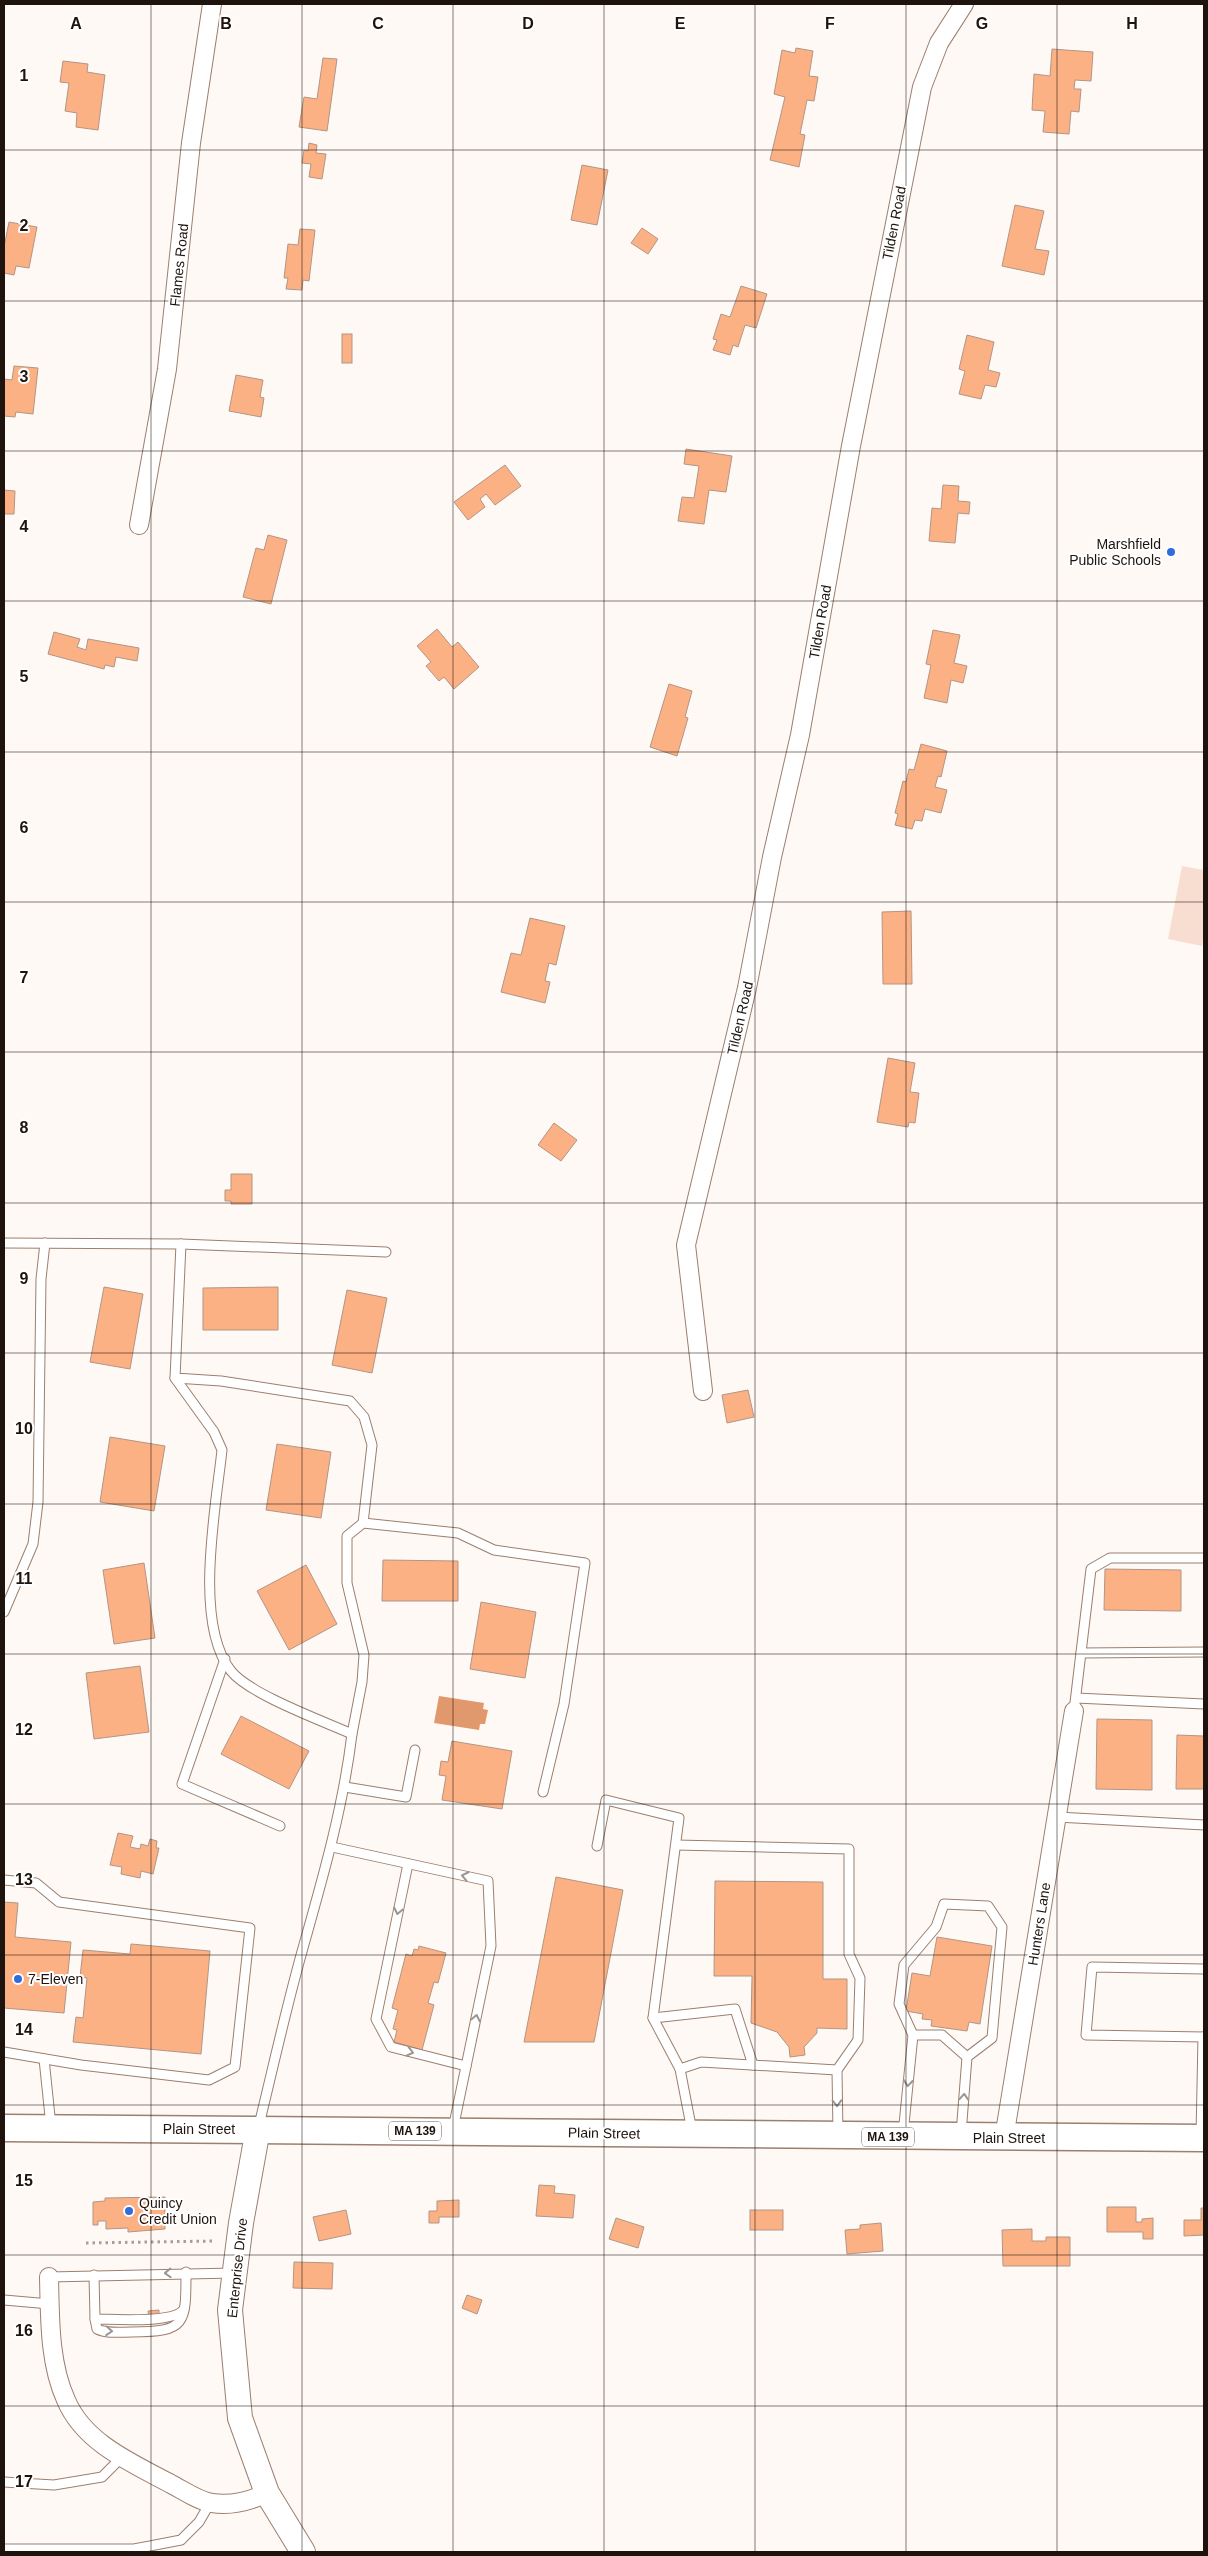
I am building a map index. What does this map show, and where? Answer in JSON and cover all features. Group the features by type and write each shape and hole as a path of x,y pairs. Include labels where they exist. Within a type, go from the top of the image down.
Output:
{"main road":[{"name":"Plain Street","path":"4,2128 258,2129 1004,2138 1202,2138"}],"street":[{"name":"Flames Road","path":"139,525 166,369 191,143 212,4"},
{"name":"Tilden Road","path":"703,1391 686,1245 745,997 772,857 800,735 855,426 922,87 939,43 964,4"},
{"name":"Hunters Lane","path":"1004,2138 1075,1704"},
{"name":"Enterprise Drive","path":"258,2129 241,2223 230,2310 240,2418 267,2493 303,2552"},
{"path":"49,2277 55,2359 65,2399 74,2416 86,2430 122,2457 210,2503 227,2504 254,2499 267,2493"}],"lane":[{"path":"4,1612 33,1544 38,1502 41,1279 45,1242"},
{"path":"4,1243 181,1244 386,1252"},
{"path":"181,1244 175,1378 214,1432 222,1450 209,1580 212,1614 224,1659 231,1671 248,1685 352,1734"},
{"path":"175,1378 221,1381 350,1401 364,1417 372,1444 363,1523 347,1536 347,1583 364,1656 362,1682 352,1734 345,1788 332,1847 302,1950 258,2129"},
{"path":"363,1523 458,1533 494,1550 585,1562 564,1704 543,1792"},
{"path":"1204,1558 1110,1558 1091,1569 1075,1704 1204,1704"},
{"path":"1081,1653 1204,1652"},
{"path":"224,1659 182,1784 280,1826"},
{"path":"345,1788 406,1797 415,1750"},
{"path":"597,1846 606,1800 679,1818 653,2018 680,2069 693,2134"},
{"path":"1057,1817 1204,1825"},
{"path":"676,1845 850,1849 850,1954 860,1978 858,2040 837,2070 838,2136"},
{"path":"332,1847 488,1880 491,1946 452,2131"},
{"path":"408,1864 376,2019 391,2048 466,2066"},
{"path":"4,1880 36,1883 59,1902 250,1928 235,2067 209,2080 44,2059 4,2052"},
{"path":"903,2137 913,2034 899,2004 904,1965 936,1927 944,1904 988,1906 1002,1927 992,2038 966,2057"},
{"path":"1202,2138 1204,2037 1086,2034 1092,1967 1204,1968"},
{"path":"653,2018 735,2008 753,2065"},
{"path":"913,2034 942,2035 966,2057"},
{"path":"961,2137 966,2057"},
{"path":"44,2059 52,2128"},
{"path":"680,2069 701,2062 837,2070"},
{"path":"49,2277 186,2272 235,2273"},
{"path":"94,2275 95,2319 100,2331 162,2332 178,2324 186,2304 186,2272"},
{"path":"4,2300 50,2304"},
{"path":"95,2319 167,2318 178,2315 186,2304"},
{"path":"4,2482 54,2485 102,2477 122,2457"},
{"path":"4,2549 134,2548 181,2540 199,2522 210,2503"}],"path":[{"path":"86,2242 215,2241"}],"shaded area":[{"path":"1182,866 1204,870 1204,934 1202,946 1168,939"},
{"path":"439,1696 484,1703 483,1709 488,1710 485,1724 480,1724 479,1730 434,1723"}],"building":[{"path":"796,48 813,51 809,76 818,77 814,101 807,100 800,134 805,135 799,167 770,160 785,97 774,94 782,50 795,53"},
{"path":"1052,49 1093,52 1091,81 1075,80 1074,89 1081,89 1079,112 1071,111 1069,134 1043,132 1045,111 1032,110 1034,74 1050,76"},
{"path":"323,58 337,59 327,131 299,127 304,97 317,99"},
{"path":"63,61 88,64 87,72 105,75 98,130 76,127 77,113 65,111 69,83 60,82"},
{"path":"309,143 317,145 316,153 326,154 322,179 309,177 311,164 302,163 304,150 308,151"},
{"path":"582,165 608,170 597,225 571,220"},
{"path":"1015,205 1044,211 1035,249 1049,251 1044,275 1002,266"},
{"path":"9,222 37,227 29,268 16,266 14,275 4,273 4,247"},
{"path":"642,228 658,239 648,254 631,243"},
{"path":"300,229 315,230 309,281 303,280 302,290 286,289 288,278 284,278 288,244 298,245"},
{"path":"741,286 767,294 756,328 745,325 738,347 733,345 730,355 713,350 717,340 713,339 721,314 730,317"},
{"path":"342,334 352,334 352,363 342,363"},
{"path":"967,335 994,342 988,370 1000,373 996,387 985,385 981,399 959,394 965,371 959,369"},
{"path":"14,366 38,368 33,414 16,412 15,417 4,416 4,379 12,380"},
{"path":"236,375 263,380 260,397 264,398 261,417 229,411"},
{"path":"686,449 732,456 726,492 709,490 704,524 678,521 682,497 694,498 699,466 684,464"},
{"path":"505,465 521,486 495,505 486,494 480,499 485,507 468,520 454,502"},
{"path":"943,485 959,486 958,501 970,502 969,514 958,513 955,543 929,541 932,508 941,509"},
{"path":"4,490 15,491 14,514 4,514"},
{"path":"268,535 287,540 271,604 243,597 256,548 264,550"},
{"path":"437,629 452,647 458,642 479,667 454,689 444,677 439,681 426,666 431,662 417,646"},
{"path":"933,630 960,635 954,663 967,666 963,683 951,680 947,703 924,698 931,665 926,664"},
{"path":"54,632 80,639 77,647 86,650 88,639 139,648 137,661 116,657 114,667 105,665 104,669 48,654"},
{"path":"669,684 692,691 685,717 688,718 677,756 650,747"},
{"path":"921,744 947,751 941,777 938,776 935,787 947,790 941,813 925,809 922,821 915,820 912,829 895,825 898,814 895,813 903,781 906,782 909,769 914,770"},
{"path":"911,911 912,984 883,984 882,912"},
{"path":"530,918 565,926 556,965 549,963 545,981 550,982 545,1003 501,992 511,953 521,955"},
{"path":"888,1058 915,1063 910,1092 919,1093 915,1123 909,1122 908,1127 877,1122"},
{"path":"554,1123 577,1140 561,1161 538,1145"},
{"path":"231,1174 252,1174 252,1204 231,1204 231,1201 225,1201 225,1190 231,1190"},
{"path":"104,1287 143,1294 130,1369 90,1362"},
{"path":"278,1287 278,1330 203,1330 203,1288"},
{"path":"347,1290 387,1298 372,1373 332,1365"},
{"path":"748,1390 754,1417 727,1423 722,1395"},
{"path":"110,1437 165,1446 154,1511 100,1502"},
{"path":"277,1444 331,1452 321,1518 266,1510"},
{"path":"383,1560 458,1561 458,1601 382,1601"},
{"path":"144,1563 155,1638 114,1644 103,1570"},
{"path":"306,1565 337,1624 289,1650 257,1591"},
{"path":"1105,1569 1181,1570 1181,1611 1104,1610"},
{"path":"481,1602 536,1612 525,1678 470,1669"},
{"path":"140,1666 149,1732 94,1739 86,1673"},
{"path":"241,1716 309,1751 289,1789 221,1754"},
{"path":"1097,1719 1152,1720 1152,1790 1096,1789"},
{"path":"1177,1735 1204,1736 1204,1789 1176,1789"},
{"path":"452,1741 512,1751 502,1809 442,1800 446,1776 439,1775 441,1761 448,1762"},
{"path":"118,1833 133,1836 130,1847 140,1849 141,1844 148,1846 150,1839 157,1841 156,1848 159,1848 153,1874 141,1871 140,1878 121,1874 122,1867 110,1865"},
{"path":"556,1877 623,1890 594,2042 524,2042"},
{"path":"715,1881 823,1882 823,1979 847,1979 847,2029 817,2028 817,2033 804,2047 805,2055 790,2057 789,2047 777,2032 751,2023 752,1976 714,1976"},
{"path":"4,1902 18,1903 15,1937 71,1942 64,2013 4,2008"},
{"path":"937,1937 992,1946 980,2024 969,2022 967,2031 931,2026 932,2020 922,2019 923,2014 906,2011 912,1973 930,1976"},
{"path":"131,1944 210,1951 201,2054 73,2042 76,2017 83,2018 87,1978 80,1977 83,1950 130,1954"},
{"path":"419,1946 446,1953 438,1983 434,1982 428,2003 434,2005 422,2050 394,2042 397,2030 393,2029 398,2010 392,2008 406,1954 412,1956 414,1949 418,1950"},
{"path":"539,2185 555,2186 554,2193 575,2195 573,2218 536,2216"},
{"name":"Quincy Credit Union","path":"165,2197 165,2229 128,2232 128,2228 106,2229 106,2221 98,2221 98,2225 93,2225 93,2202 105,2201 105,2198"},
{"path":"459,2200 459,2217 439,2217 439,2223 429,2223 429,2211 437,2211 437,2201"},
{"path":"1107,2207 1136,2207 1136,2222 1142,2222 1142,2219 1153,2218 1153,2239 1143,2239 1143,2232 1107,2232"},
{"path":"1201,2208 1204,2208 1204,2235 1184,2236 1184,2220 1201,2220"},
{"path":"346,2210 351,2234 319,2241 313,2217"},
{"path":"750,2210 783,2210 783,2230 750,2230"},
{"path":"616,2218 644,2227 638,2248 609,2239"},
{"path":"881,2223 883,2251 847,2254 845,2230 860,2229 860,2225"},
{"path":"1032,2229 1032,2241 1046,2241 1046,2237 1070,2237 1070,2266 1003,2266 1002,2230"},
{"path":"294,2262 333,2263 332,2289 293,2288"},
{"path":"467,2295 482,2300 477,2314 462,2308"},
{"path":"159,2310 159,2317 149,2318 148,2311"}],"place":[{"name":"Marshfield Public Schools","path":"1171,552"},
{"name":"7-Eleven","path":"18,1979"},
{"name":"Quincy Credit Union","path":"129,2211"}]}
